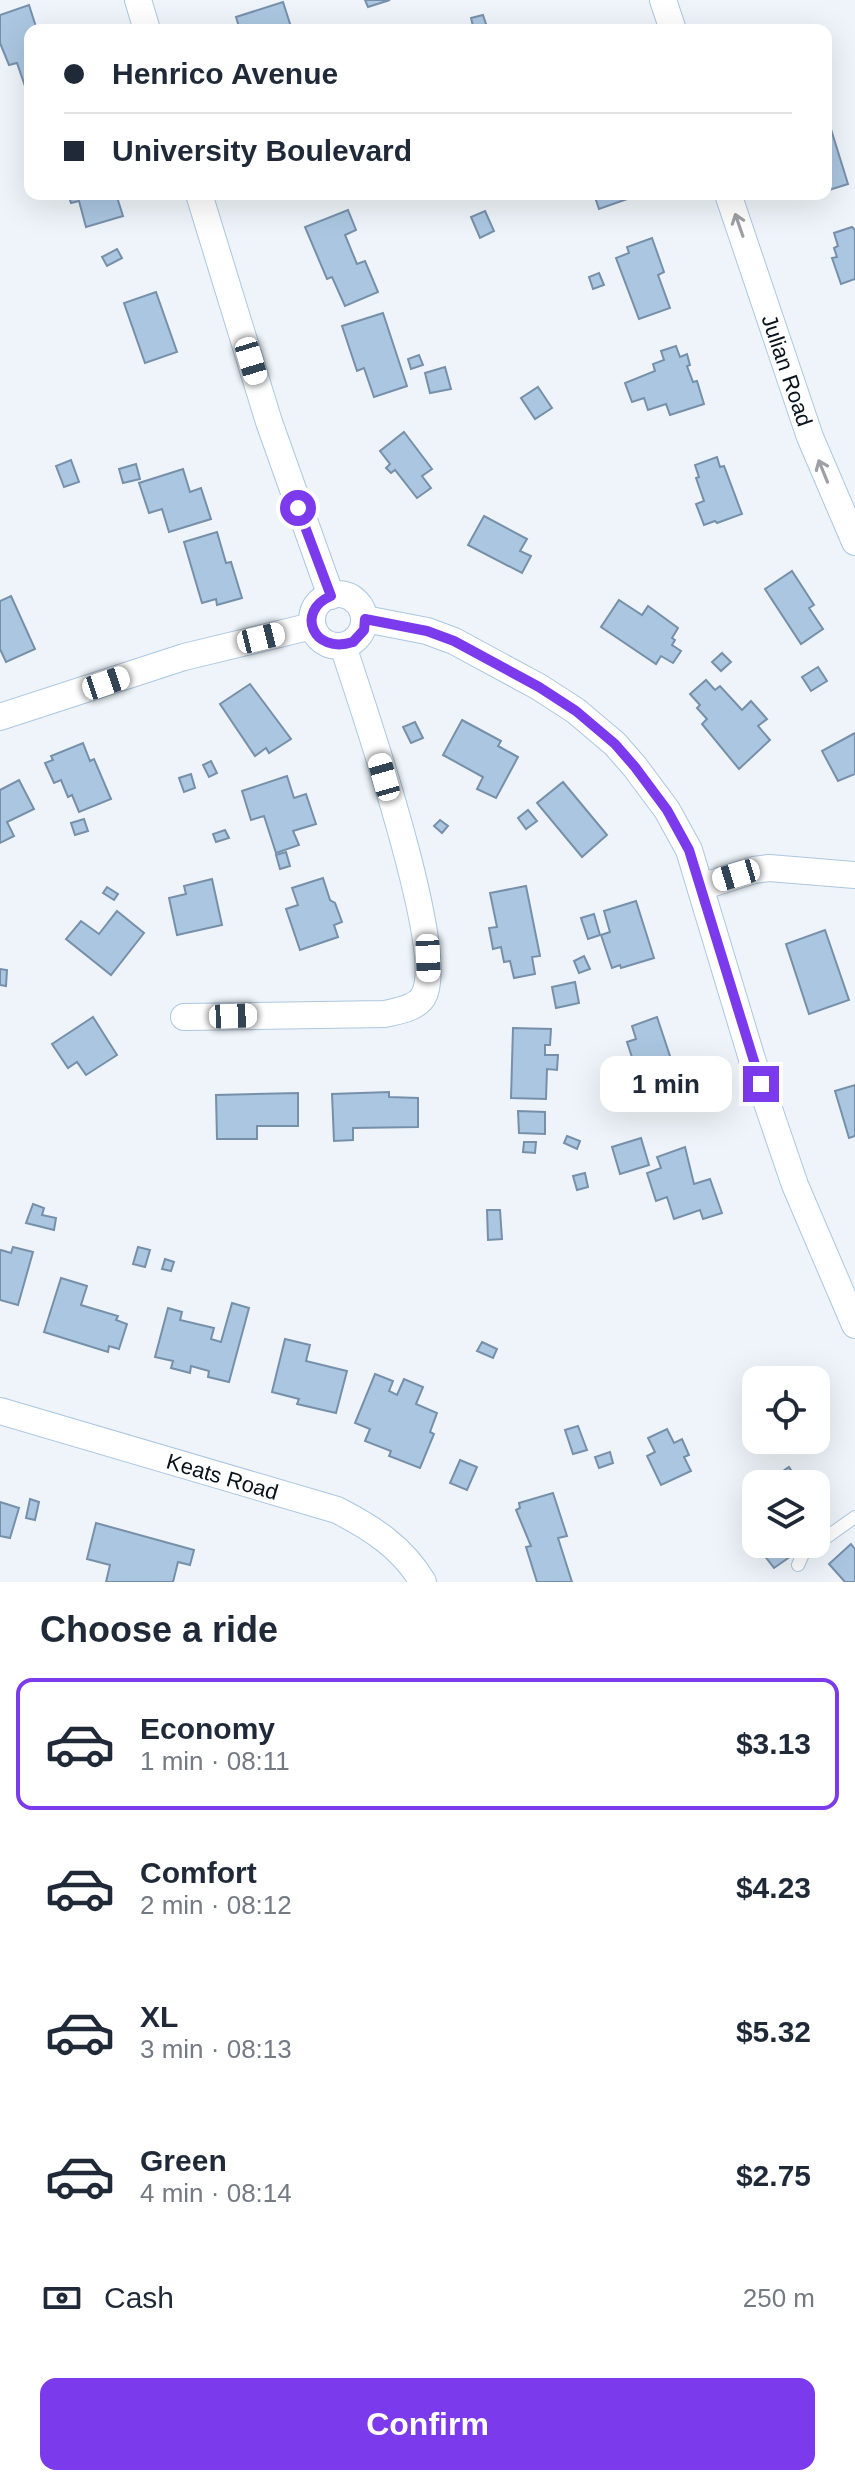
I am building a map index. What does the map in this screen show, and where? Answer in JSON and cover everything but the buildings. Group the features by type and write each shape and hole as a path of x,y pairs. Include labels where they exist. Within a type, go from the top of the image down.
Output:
{"street":[{"path":"138,0 145,24"},
{"path":"663,0 671,24"},
{"path":"201,200 274,436 331,596"},
{"name":"Julian Road","path":"730,200 810,437 855,542"},
{"path":"344,594 362,607 365,619 364,630 359,637 343,646 321,641 312,626 315,606 331,596 344,594"},
{"path":"365,619 427,631 454,641 539,687 576,711 615,744 667,810 689,850 752,1059 795,1185 855,1325"},
{"path":"0,717 184,657 312,626"},
{"path":"184,1017 385,1014 408,1009 425,995 429,975 428,953 415,885 343,646"},
{"path":"701,887 769,868 855,875"},
{"name":"Keats Road","path":"0,1411 337,1510 371,1528 395,1546 423,1582"}],"lane":[{"path":"798,1565 803,1554 855,1517"}],"route":[{"path":"298,508 331,596 315,606 312,616 312,626 321,641 343,646 353,642 364,630 365,619 427,631 454,641 539,687 576,711 615,744 635,767 667,810 689,850 761,1084"}]}
